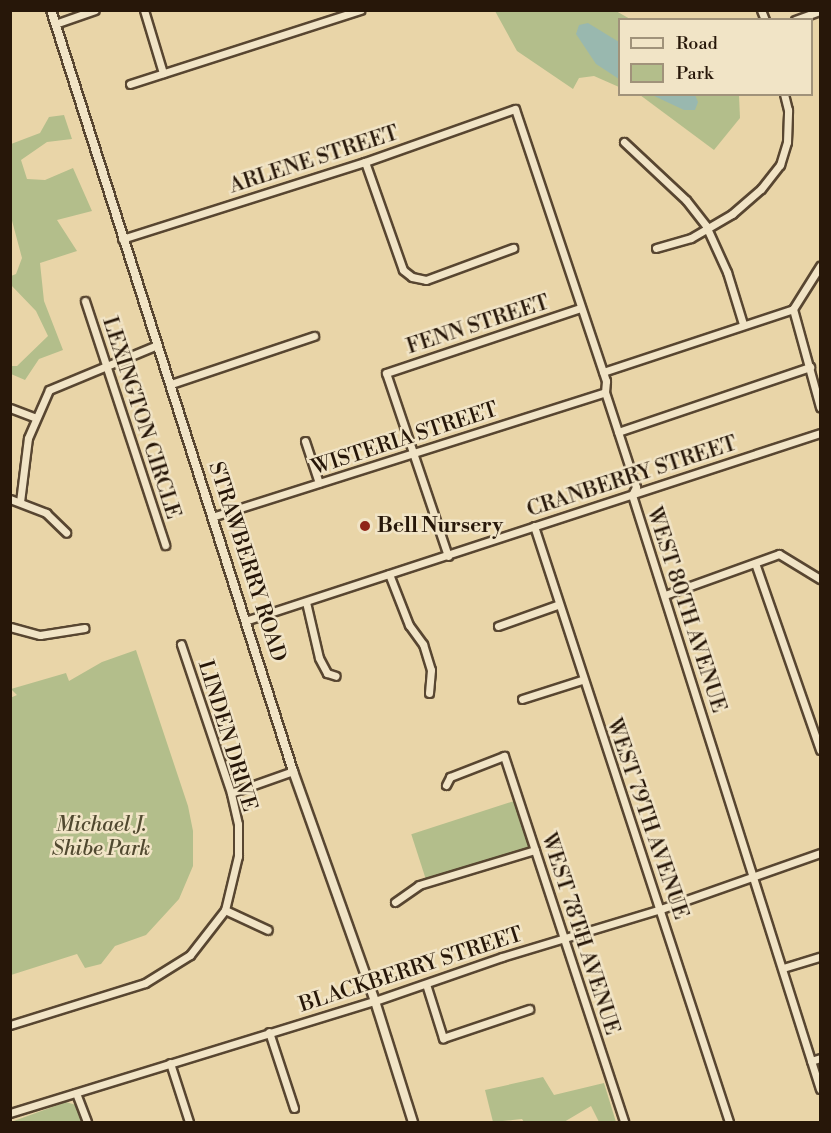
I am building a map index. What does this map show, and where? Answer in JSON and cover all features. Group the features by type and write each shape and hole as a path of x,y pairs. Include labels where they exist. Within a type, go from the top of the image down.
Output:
{"street":[{"name":"STRAWBERRY ROAD","path":"51,10 122,239 248,620 293,771 375,1001 412,1122"},
{"path":"56,24 95,10"},
{"path":"144,10 163,73"},
{"path":"130,84 344,13 360,10"},
{"path":"801,18 820,11"},
{"path":"656,248 691,238 706,226 732,214 760,189 780,165 787,142 788,110 784,96"},
{"name":"ARLENE STREET","path":"122,239 365,162 514,109"},
{"name":"WEST 80TH AVENUE","path":"514,109 603,372 604,392 636,487 632,495 820,1089"},
{"path":"624,142 686,200 706,226 728,272 743,324"},
{"path":"365,162 403,270 412,277 426,280 513,249"},
{"path":"603,372 793,309 820,266"},
{"name":"LEXINGTON CIRCLE","path":"85,301 165,545"},
{"name":"FENN STREET","path":"414,454 386,373 580,308"},
{"path":"793,309 820,407"},
{"path":"171,384 314,336"},
{"path":"20,502 34,417 49,390 157,345"},
{"path":"618,432 810,367"},
{"name":"WISTERIA STREET","path":"214,516 604,392"},
{"path":"10,408 34,417"},
{"name":"CRANBERRY STREET","path":"248,620 820,433"},
{"path":"305,441 319,483"},
{"path":"414,454 448,556"},
{"path":"10,499 46,513 66,532"},
{"name":"WEST 79TH AVENUE","path":"534,526 557,605 661,909 729,1122"},
{"path":"665,595 779,554 820,579"},
{"path":"755,563 820,750"},
{"path":"389,574 410,625 423,644 431,670 429,693"},
{"path":"306,602 319,658 327,673 336,676"},
{"path":"498,626 557,605"},
{"path":"10,627 40,635 84,628"},
{"name":"LINDEN DRIVE","path":"10,1025 145,982 190,955 225,910 238,856 231,793 181,644"},
{"path":"522,699 582,680"},
{"name":"WEST 78TH AVENUE","path":"446,785 450,777 504,756 624,1122"},
{"path":"231,793 293,771"},
{"path":"395,902 419,885 535,850"},
{"name":"BLACKBERRY STREET","path":"10,1113 375,1001 661,909 820,853"},
{"path":"225,910 268,930"},
{"path":"783,968 820,957"},
{"path":"426,984 443,1038 529,1009"},
{"path":"269,1032 294,1108"},
{"path":"812,1061 820,1058"},
{"path":"170,1063 189,1122"},
{"path":"76,1092 87,1122"}],"green space":[{"path":"495,11 616,11 628,18 618,18 618,87 594,76 579,78 573,89 517,51"},
{"path":"641,96 739,96 740,118 714,150"},
{"path":"64,115 72,139 47,142 21,160 27,179 45,180 73,168 92,211 57,220 77,251 40,263 44,301 63,350 39,359 25,380 11,374 11,366 17,366 48,336 36,311 11,285 11,276 16,274 22,258 11,217 11,144 40,133 49,117"},
{"name":"Michael J. Shibe Park","path":"136,650 188,806 193,831 193,866 179,899 146,935 115,946 101,964 85,968 77,954 11,975 10,698 17,695 11,689 66,673 69,681 102,662"},
{"path":"514,801 530,850 427,883 411,834"},
{"path":"543,1077 554,1095 604,1083 616,1122 599,1122 591,1106 564,1122 524,1122 522,1119 493,1122 485,1090"},
{"path":"66,1102 76,1105 82,1122 11,1122"}],"water":[{"path":"588,23 618,41 618,78 596,64 576,34 579,25"},
{"path":"654,96 695,96 698,102 695,110 684,110"}],"place":[{"name":"Bell Nursery","path":"365,526"}]}
